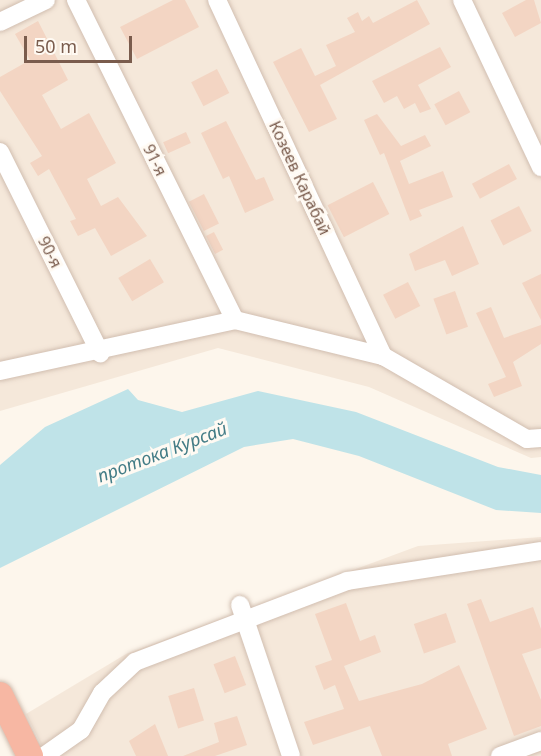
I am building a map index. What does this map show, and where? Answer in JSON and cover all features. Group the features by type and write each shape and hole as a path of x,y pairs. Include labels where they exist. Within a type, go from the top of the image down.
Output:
{"highway":[{"path":"0,695 30,756"}],"street":[{"path":"0,22 46,0"},
{"name":"91-я","path":"76,0 235,320"},
{"name":"Козеев Карабай","path":"218,0 383,356"},
{"path":"462,0 541,166"},
{"name":"90-я","path":"0,152 100,352"},
{"path":"0,371 100,352 235,320 383,356 527,439 541,438"},
{"path":"44,756 81,730 102,693 135,662 242,612 347,581 541,551"},
{"path":"242,612 291,756"},
{"path":"500,756 541,741"}],"shaded area":[{"path":"0,0 541,0 541,457 531,458 369,387 218,348 0,411"},
{"path":"541,537 541,756 47,756 26,714 126,654 418,546"}],"water":[{"name":"протока Курсай","path":"128,389 138,400 182,412 258,391 356,412 498,467 541,475 541,513 496,510 359,456 293,439 244,447 0,568 0,465 45,427"}],"building":[{"path":"173,0 185,0 199,27 137,59 120,27"},
{"path":"417,0 430,24 320,85 337,119 309,132 273,62 301,48 315,76 336,66 326,45 355,32 347,18 358,12 362,21 369,16 373,23"},
{"path":"526,0 534,0 541,23 515,37 502,13"},
{"path":"38,21 68,80 42,95 61,129 89,113 116,163 87,179 101,206 118,197 147,236 111,256 95,228 78,236 70,221 76,219 49,169 38,176 30,163 42,156 0,91 0,77 30,60 15,34"},
{"path":"440,47 451,67 418,85 431,109 420,113 415,103 404,109 397,96 384,103 372,81"},
{"path":"217,69 229,93 203,106 191,82"},
{"path":"459,91 470,112 446,125 434,104"},
{"path":"377,114 401,146 425,135 431,146 400,161 409,184 443,171 453,197 419,210 422,216 410,221 384,153 380,155 364,120"},
{"path":"226,121 256,180 264,177 274,200 245,213 229,176 223,179 201,133"},
{"path":"186,132 191,143 168,153 163,142"},
{"path":"509,164 517,179 480,199 472,184"},
{"path":"373,182 389,214 344,237 328,205"},
{"path":"204,194 219,223 204,231 189,202"},
{"path":"519,206 532,231 503,245 490,221"},
{"path":"463,226 479,264 452,276 445,260 415,271 409,254"},
{"path":"214,232 223,250 215,254 206,236"},
{"path":"150,259 164,282 132,301 118,278"},
{"path":"541,274 541,320 522,283"},
{"path":"408,282 420,306 395,319 383,295"},
{"path":"455,291 468,327 446,335 433,299"},
{"path":"491,307 504,338 541,325 541,344 513,362 522,386 494,397 488,384 506,377 476,313"},
{"path":"481,599 490,622 533,607 541,629 541,648 522,654 541,700 541,726 514,736 467,604"},
{"path":"346,603 360,641 375,635 381,652 344,666 359,701 422,684 459,665 487,729 448,744 452,756 382,756 370,726 313,745 304,722 344,709 335,685 324,690 315,666 332,660 315,614"},
{"path":"446,613 456,642 424,653 414,624"},
{"path":"235,656 246,685 225,693 214,664"},
{"path":"194,688 204,721 178,728 168,696"},
{"path":"237,716 247,745 215,756 183,756 219,742 214,723"},
{"path":"155,724 168,756 136,756 129,741"}]}
